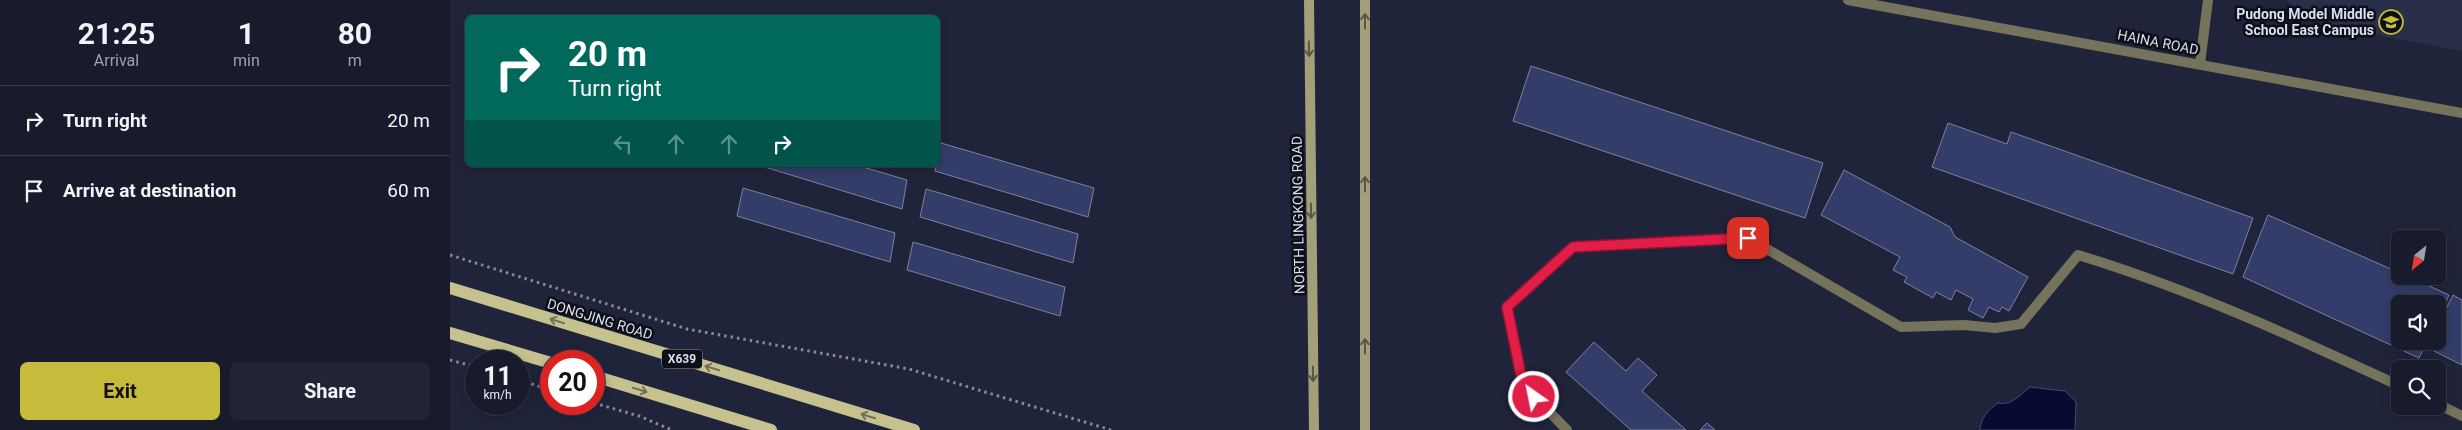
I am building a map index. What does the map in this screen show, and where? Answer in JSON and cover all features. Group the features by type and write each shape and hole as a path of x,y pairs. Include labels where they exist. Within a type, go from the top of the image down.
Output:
{"main road":[{"name":"NORTH LINGKONG ROAD","path":"1309,0 1314,430"},
{"path":"1365,0 1365,430"},
{"name":"DONGJING ROAD","path":"450,288 914,430"},
{"path":"450,332 540,360"},
{"path":"605,379 771,430"}],"street":[{"name":"HAINA ROAD","path":"1848,0 2462,113"},
{"path":"2200,64 2208,0"},
{"path":"1567,430 1523,385 1507,307 1573,247 1748,238 1901,327 1964,325 1995,328 2021,324 2078,255 2137,273 2267,324 2391,382"},
{"path":"2446,408 2462,416"}],"path":[{"path":"450,255 687,329 909,369 1111,430"},
{"path":"450,360 465,365"},
{"path":"605,406 639,416 672,430"}],"shaded area":[{"name":"Pudong Model Middle School East Campus","path":"2287,0 2462,0 2462,51 2339,28 2301,16"},
{"path":"2030,387 2065,391 2076,402 2075,430 1980,430 1983,418 1991,408 1998,403 2003,404 2011,401"}],"building":[{"path":"1531,66 1823,163 1805,218 1513,121"},
{"path":"1948,123 2007,144 2011,132 2253,218 2233,274 1932,167"},
{"path":"941,143 1094,188 1088,217 935,171 936,167 940,167"},
{"path":"765,167 863,167 907,180 902,209"},
{"path":"1844,170 1950,227 1955,237 2028,277 2009,311 2002,307 1999,312 1989,307 1983,318 1968,310 1973,299 1956,290 1951,300 1936,292 1933,298 1904,282 1907,277 1893,270 1900,257 1821,215"},
{"path":"743,188 895,233 890,262 737,216"},
{"path":"926,189 1078,234 1073,263 920,217"},
{"path":"2268,215 2391,269 2391,285 2427,285 2449,295 2446,302 2446,295 2391,295 2391,345 2243,277"},
{"path":"913,242 1065,287 1060,316 907,270"},
{"path":"2453,295 2462,300 2462,365 2432,350 2446,350 2446,309"},
{"path":"1594,342 1626,371 1638,358 1657,375 1642,391 1686,430 1631,430 1566,372"},
{"path":"2402,350 2423,350 2419,358"},
{"path":"1707,423 1715,430 1700,430"}],"place":[{"name":"Pudong Model Middle School East Campus","path":"2391,22"}],"route":[{"path":"1534,397 1523,385 1507,307 1573,247 1748,238"}]}
